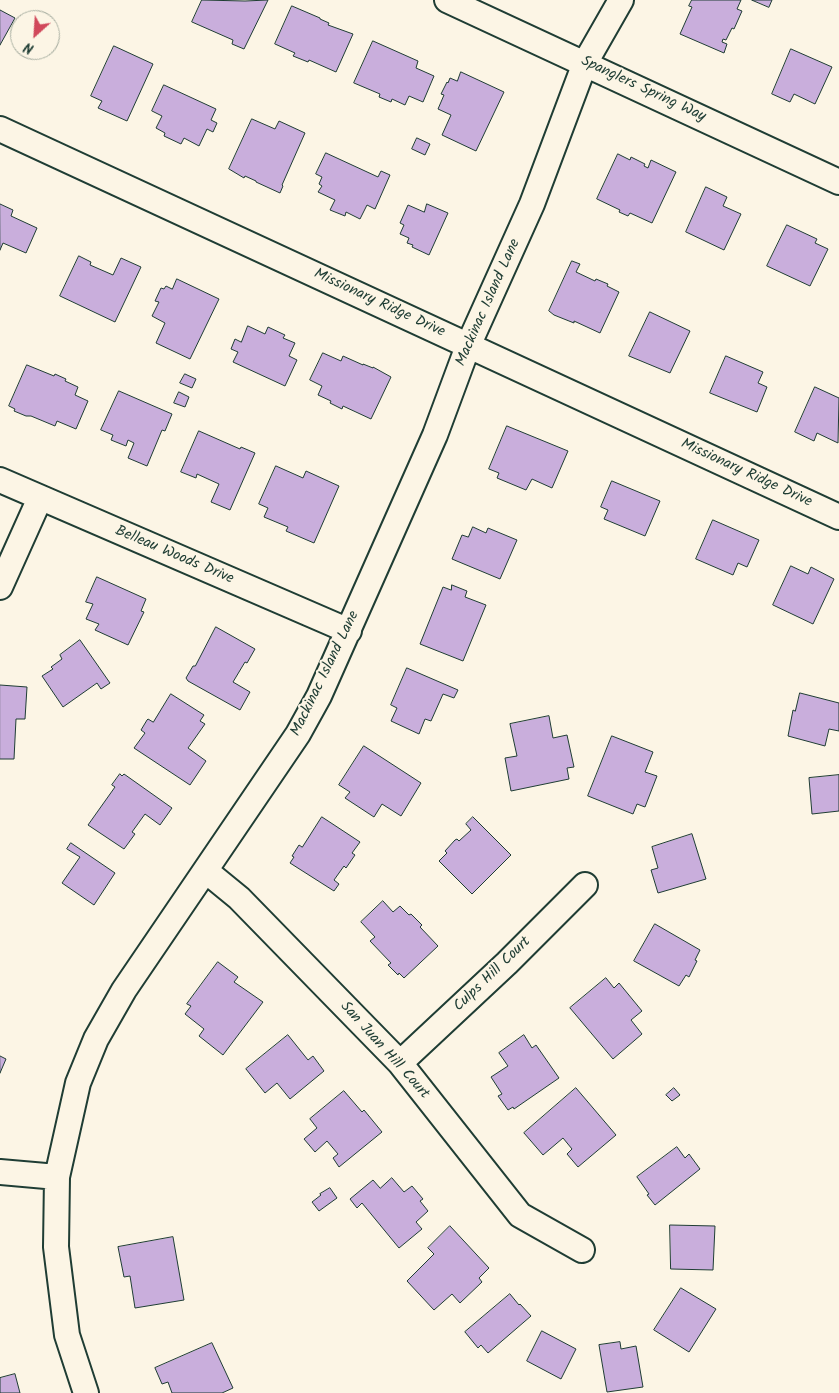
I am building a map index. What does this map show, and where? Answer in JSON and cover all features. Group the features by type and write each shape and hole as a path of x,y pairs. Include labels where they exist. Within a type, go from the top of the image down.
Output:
{"street":[{"name":"Spanglers Spring Way","path":"447,0 839,182"},
{"name":"Mackinac Island Lane","path":"86,1393 67,1335 56,1247 57,1177 78,1084 96,1039 124,990 298,734 319,696 435,435 468,346 532,204 585,63 620,0"},
{"name":"Missionary Ridge Drive","path":"0,129 839,517"},
{"name":"Belleau Woods Drive","path":"0,480 349,631"},
{"path":"0,587 40,498"},
{"name":"San Juan Hill Court","path":"206,871 239,898 400,1063 520,1215 582,1250"},
{"name":"Culps Hill Court","path":"400,1063 507,963 585,885"},
{"path":"0,1172 57,1177"}],"building":[{"path":"202,0 268,0 244,49 232,44 233,40 192,22"},
{"path":"692,0 741,0 737,9 742,11 734,29 732,28 726,40 723,39 722,42 727,44 724,53 680,34 692,7 689,6"},
{"path":"752,0 772,0 769,7"},
{"path":"292,6 320,18 329,23 328,25 353,34 336,72 309,60 308,62 293,56 295,53 275,44"},
{"path":"0,10 10,15 10,27 0,45"},
{"path":"373,41 418,61 416,68 434,76 423,102 409,96 405,105 392,99 391,102 379,97 380,94 354,83"},
{"path":"114,46 153,64 127,121 98,108 102,101 91,96"},
{"path":"791,49 832,67 815,104 794,94 790,102 772,94"},
{"path":"461,72 504,92 476,151 442,135 451,115 438,109 444,95 441,94 450,78 457,81"},
{"path":"164,85 216,109 211,120 217,123 213,132 207,129 199,146 184,138 181,144 164,136 165,133 156,128 162,116 152,111"},
{"path":"252,119 275,129 279,121 305,133 280,193 245,176 244,178 229,169"},
{"path":"417,138 430,144 425,155 412,149"},
{"path":"326,153 378,177 381,171 390,175 375,209 367,205 360,219 346,212 345,216 330,210 335,200 318,192 322,186 319,184 322,177 316,174"},
{"path":"618,154 630,160 631,157 645,164 644,166 648,168 651,160 676,172 652,223 630,213 628,216 597,199"},
{"path":"706,187 727,197 723,206 741,214 724,250 686,232"},
{"path":"0,204 13,210 11,216 37,228 26,253 3,243 0,250"},
{"path":"427,204 448,213 429,255 412,247 413,245 407,243 409,238 400,234 404,225 400,223 408,205 424,212"},
{"path":"787,225 817,239 815,243 828,249 810,286 767,266"},
{"path":"79,256 91,262 90,265 113,275 121,258 141,267 115,322 60,296"},
{"path":"572,261 580,264 576,272 595,281 596,279 608,284 607,286 619,292 600,333 574,321 574,323 554,315 549,311"},
{"path":"177,279 219,299 190,359 156,343 165,323 152,316 159,302 155,301 161,288 164,289 166,286 172,289"},
{"path":"650,312 690,331 670,373 629,356"},
{"path":"248,326 265,334 268,327 285,335 283,338 295,343 289,356 297,360 285,386 233,362 238,352 231,349 235,339 241,342"},
{"path":"323,353 341,361 343,356 363,365 373,367 391,377 371,419 343,406 342,409 318,395 322,386 310,380"},
{"path":"726,356 763,372 758,383 767,387 757,412 710,393"},
{"path":"27,365 54,376 55,374 78,387 75,395 88,401 76,429 57,421 55,426 14,411 15,409 9,406"},
{"path":"185,374 196,379 192,388 180,383"},
{"path":"815,387 839,398 838,443 817,433 814,441 795,432"},
{"path":"119,391 172,414 165,431 162,430 147,466 128,458 134,443 128,440 126,446 111,440 113,435 101,430"},
{"path":"179,392 189,397 185,407 174,403"},
{"path":"507,426 568,451 552,488 532,479 526,490 497,478 499,473 489,469"},
{"path":"199,431 240,449 241,447 255,453 230,510 211,502 219,484 197,474 196,478 181,472"},
{"path":"276,466 303,478 306,471 339,486 314,543 286,531 288,527 264,517 268,508 259,504"},
{"path":"612,481 660,501 645,536 604,519 608,510 601,507"},
{"path":"713,520 759,540 747,567 738,563 733,575 696,559"},
{"path":"473,527 486,533 488,528 517,540 500,579 452,559 462,535 468,537"},
{"path":"791,566 808,574 811,567 834,579 813,624 773,605"},
{"path":"97,577 146,599 141,611 144,612 128,645 95,630 99,624 86,619 93,604 86,602"},
{"path":"452,585 467,591 465,597 486,605 463,661 420,644 443,587 451,590"},
{"path":"216,627 255,649 233,682 250,692 240,710 188,681 186,678 193,666 195,666"},
{"path":"80,640 110,683 101,689 97,683 63,707 42,676 53,669 51,667 62,659 60,655"},
{"path":"407,668 458,690 454,698 443,694 431,721 425,719 419,734 391,721 397,708 391,705"},
{"path":"0,685 27,687 25,719 16,719 14,759 0,759"},
{"path":"800,693 839,703 839,731 829,729 825,746 788,736 793,710 795,711"},
{"path":"171,694 204,715 200,721 205,724 188,748 206,761 190,785 134,748 145,733 141,730 147,720 153,722"},
{"path":"549,716 553,738 567,735 574,767 567,768 569,779 511,791 505,758 517,756 510,724"},
{"path":"612,736 653,752 645,772 657,776 645,807 637,804 633,814 588,796"},
{"path":"364,746 421,783 401,816 382,804 374,817 345,798 350,792 339,785"},
{"path":"120,774 122,776 124,774 172,808 160,825 145,814 132,832 135,834 124,849 88,825 115,787 112,785"},
{"path":"839,775 839,811 812,814 809,778"},
{"path":"322,817 360,842 352,853 355,855 334,880 339,884 334,891 290,863 299,845 302,847"},
{"path":"473,817 511,855 472,894 439,861 447,853 445,851 455,840 459,841 471,830 466,824"},
{"path":"692,834 706,879 658,893 651,870 658,868 652,847"},
{"path":"71,843 115,873 94,905 62,883 80,857 67,849"},
{"path":"383,901 393,912 400,906 409,915 411,914 422,925 420,927 438,946 404,978 388,965 391,963 370,941 375,937 361,922"},
{"path":"655,924 700,950 689,977 686,975 679,986 634,961"},
{"path":"218,962 238,977 234,982 263,1002 223,1055 199,1036 204,1029 185,1014 191,1006 187,1004"},
{"path":"606,978 614,988 619,983 642,1011 631,1020 642,1034 613,1059 570,1008"},
{"path":"288,1035 308,1060 313,1056 324,1071 290,1099 277,1083 265,1093 246,1069"},
{"path":"524,1035 532,1048 536,1045 559,1078 514,1109 513,1107 508,1110 498,1096 502,1094 491,1077 508,1066 499,1053"},
{"path":"0,1056 6,1059 0,1073"},
{"path":"576,1088 616,1135 578,1167 567,1154 572,1149 563,1138 543,1155 524,1133"},
{"path":"674,1088 680,1095 672,1101 666,1095"},
{"path":"344,1091 362,1112 364,1110 382,1132 339,1167 333,1158 338,1154 327,1141 315,1152 304,1139 317,1128 310,1119"},
{"path":"677,1147 685,1158 689,1154 700,1169 655,1205 637,1177"},
{"path":"392,1178 404,1192 412,1186 423,1199 420,1201 428,1211 416,1222 422,1229 399,1248 362,1203 357,1208 350,1199 373,1180 380,1188"},
{"path":"330,1188 337,1198 319,1211 312,1202"},
{"path":"670,1225 715,1226 713,1270 671,1269"},
{"path":"450,1226 489,1268 479,1278 482,1282 460,1303 452,1294 434,1310 407,1281 434,1254 428,1248"},
{"path":"173,1237 184,1300 135,1308 130,1276 124,1277 118,1247"},
{"path":"681,1288 716,1309 689,1352 654,1330"},
{"path":"510,1294 531,1316 488,1353 481,1345 478,1348 465,1332"},
{"path":"542,1331 576,1349 561,1379 527,1361"},
{"path":"620,1342 621,1349 636,1346 643,1387 607,1392 599,1345"},
{"path":"212,1343 233,1388 222,1393 172,1393 168,1382 162,1384 155,1368"},
{"path":"15,1374 20,1393 0,1393 0,1378"}]}
